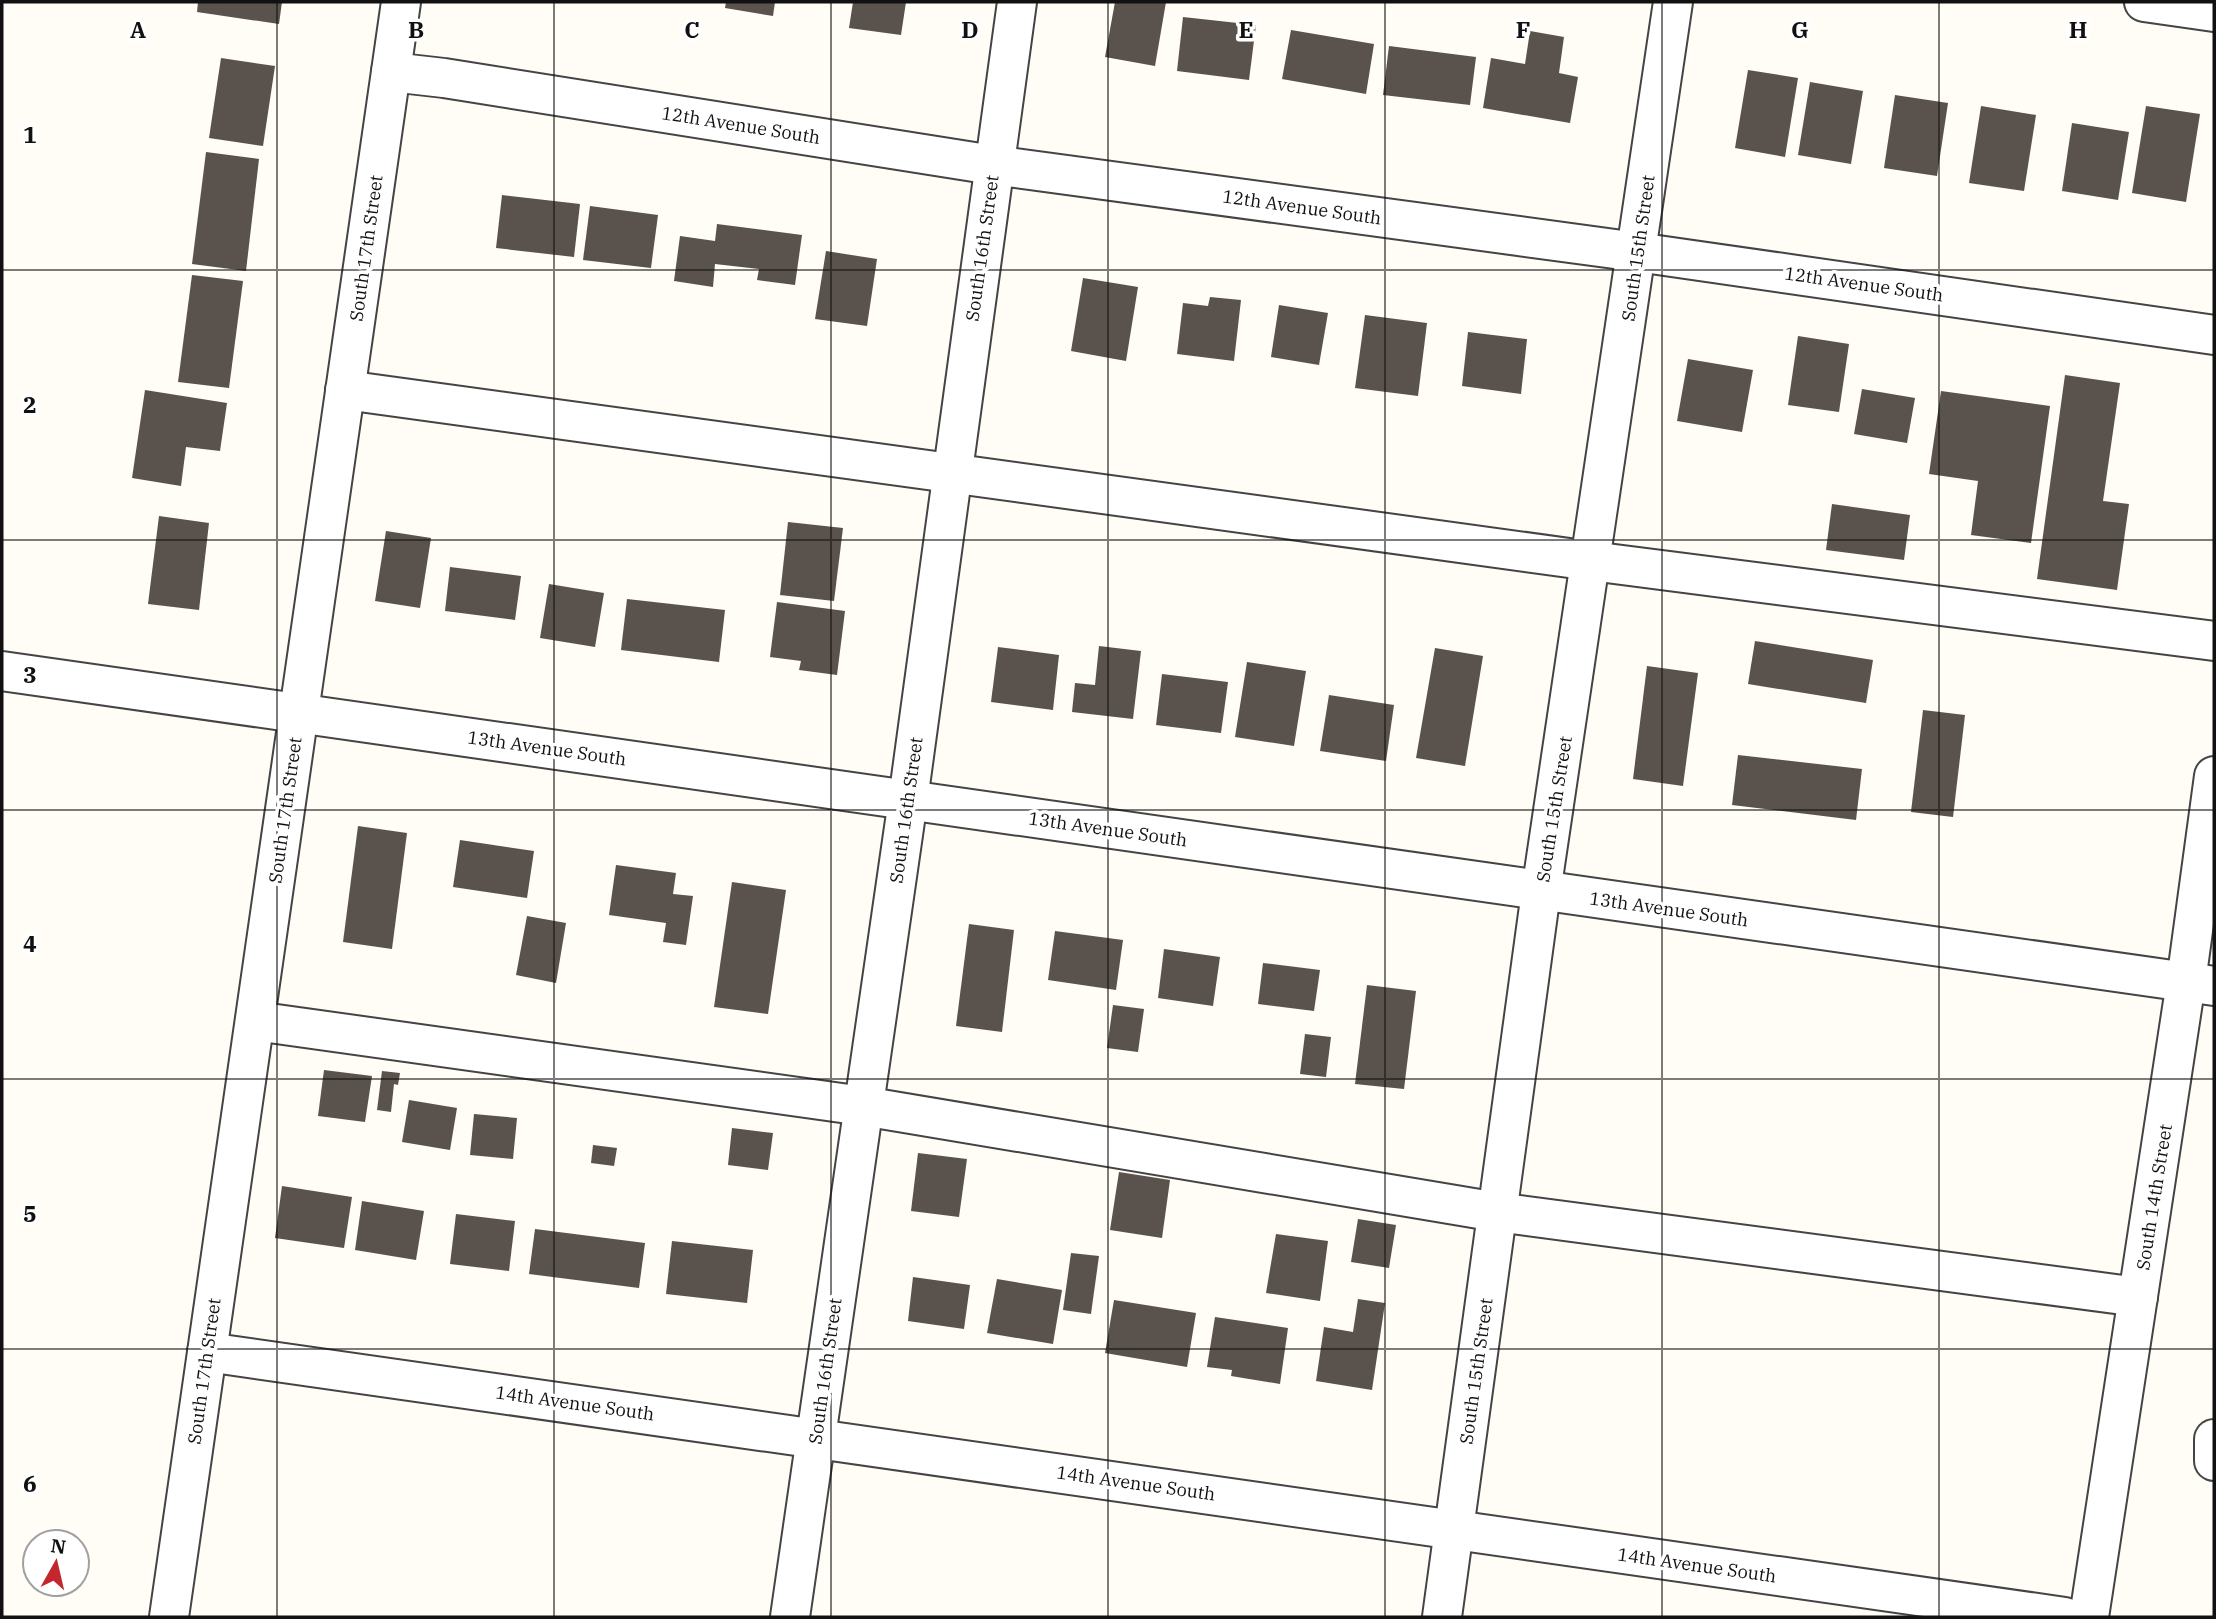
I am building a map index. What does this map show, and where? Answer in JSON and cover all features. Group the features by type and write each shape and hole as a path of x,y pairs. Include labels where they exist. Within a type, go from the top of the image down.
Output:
{"street":[{"name":"South 17th Street","path":"169,1617 401,2"},
{"name":"South 16th Street","path":"790,1617 908,800 1017,2"},
{"name":"South 15th Street","path":"1442,1617 1541,892 1673,2"},
{"path":"2144,2 2214,12"},
{"name":"12th Avenue South","path":"391,72 457,80 993,165 1637,252 2214,334"},
{"path":"345,390 952,471 1591,561 2214,641"},
{"name":"13th Avenue South","path":"2,671 2200,984"},
{"name":"South 14th Street","path":"2089,1617 2138,1297 2200,984 2214,776"},
{"path":"255,1021 863,1106 1497,1212 2138,1297"},
{"name":"14th Avenue South","path":"207,1352 2065,1617"},
{"path":"2214,1439 2214,1461"}],"building":[{"path":"198,2 282,2 279,24 197,12"},
{"path":"726,2 775,2 773,16 725,8"},
{"path":"853,2 906,2 901,35 849,28"},
{"path":"1115,2 1166,2 1155,66 1105,57"},
{"path":"1183,17 1256,25 1249,80 1177,71"},
{"path":"1291,30 1374,44 1366,94 1282,79"},
{"path":"1530,31 1564,37 1559,73 1578,77 1570,123 1483,108 1491,58 1525,64"},
{"path":"1389,46 1476,57 1470,105 1383,95"},
{"path":"221,58 275,66 263,146 209,138"},
{"path":"1748,70 1798,78 1785,157 1735,148"},
{"path":"1810,82 1863,91 1851,164 1798,155"},
{"path":"1895,95 1948,103 1937,176 1884,168"},
{"path":"1981,106 2036,115 2024,191 1969,183"},
{"path":"2146,106 2200,114 2186,202 2132,193"},
{"path":"2072,123 2129,132 2118,200 2062,191"},
{"path":"206,152 259,159 246,271 192,264"},
{"path":"502,195 580,204 574,257 496,248"},
{"path":"590,206 658,215 651,268 583,260"},
{"path":"717,224 802,235 795,285 757,280 759,269 715,264 713,287 674,281 680,236 715,241"},
{"path":"826,251 877,259 867,326 815,319"},
{"path":"192,275 243,281 229,388 178,382"},
{"path":"1083,278 1138,287 1126,361 1071,351"},
{"path":"1210,297 1241,300 1234,361 1177,354 1183,303 1208,306"},
{"path":"1279,305 1328,313 1319,365 1271,357"},
{"path":"1365,315 1427,323 1418,396 1355,388"},
{"path":"1468,332 1527,339 1521,394 1462,386"},
{"path":"1798,336 1849,344 1839,412 1788,405"},
{"path":"1688,359 1753,370 1742,432 1677,421"},
{"path":"2065,375 2120,383 2103,501 2129,504 2117,590 2037,579"},
{"path":"1862,389 1915,398 1907,443 1854,434"},
{"path":"145,390 227,403 220,451 186,447 181,486 132,478"},
{"path":"1941,391 2050,406 2031,543 1971,535 1978,481 1929,474"},
{"path":"1832,504 1910,515 1904,560 1826,550"},
{"path":"159,516 209,523 199,610 148,604"},
{"path":"788,522 843,528 834,601 780,595"},
{"path":"386,531 431,538 420,608 375,601"},
{"path":"450,567 521,576 515,620 445,611"},
{"path":"549,584 604,593 595,647 540,638"},
{"path":"627,599 725,610 719,662 621,650"},
{"path":"777,602 845,611 837,675 799,670 801,661 770,657"},
{"path":"1755,641 1873,660 1866,703 1748,684"},
{"path":"1099,646 1141,651 1133,719 1072,712 1075,683 1095,685"},
{"path":"998,647 1059,655 1053,710 991,702"},
{"path":"1435,648 1483,656 1465,766 1416,758"},
{"path":"1247,662 1306,671 1294,746 1235,737"},
{"path":"1647,666 1698,673 1683,786 1633,779"},
{"path":"1162,674 1228,682 1221,733 1156,725"},
{"path":"1329,695 1394,705 1386,761 1320,751"},
{"path":"1923,710 1965,715 1953,817 1911,812"},
{"path":"1738,755 1862,769 1856,820 1732,805"},
{"path":"358,826 407,833 392,949 343,942"},
{"path":"460,840 534,851 527,898 453,887"},
{"path":"616,865 676,873 673,894 693,896 686,945 663,942 666,923 609,915"},
{"path":"732,882 786,890 768,1014 714,1007"},
{"path":"527,916 566,923 556,983 516,975"},
{"path":"969,924 1014,930 1002,1032 956,1026"},
{"path":"1055,931 1123,940 1116,990 1048,980"},
{"path":"1164,949 1220,957 1213,1006 1158,998"},
{"path":"1263,963 1320,970 1314,1011 1258,1004"},
{"path":"1367,985 1416,991 1404,1089 1355,1084"},
{"path":"1113,1005 1144,1009 1138,1052 1107,1048"},
{"path":"1305,1034 1331,1037 1326,1077 1300,1074"},
{"path":"324,1070 372,1076 365,1122 318,1116"},
{"path":"382,1071 400,1073 398,1085 394,1084 391,1112 377,1110"},
{"path":"409,1100 457,1108 450,1150 402,1142"},
{"path":"474,1114 517,1118 513,1159 470,1155"},
{"path":"732,1128 773,1133 768,1170 728,1165"},
{"path":"593,1145 617,1148 614,1166 591,1163"},
{"path":"918,1153 967,1159 959,1217 911,1211"},
{"path":"1119,1172 1170,1180 1162,1238 1110,1230"},
{"path":"282,1186 352,1197 344,1248 275,1238"},
{"path":"362,1201 424,1211 416,1260 355,1250"},
{"path":"456,1214 515,1221 509,1271 450,1264"},
{"path":"1358,1219 1396,1225 1389,1268 1351,1262"},
{"path":"535,1229 645,1243 639,1288 529,1274"},
{"path":"1276,1234 1328,1241 1320,1301 1266,1293"},
{"path":"672,1241 753,1250 747,1303 666,1294"},
{"path":"1071,1253 1099,1256 1091,1314 1063,1310"},
{"path":"913,1277 970,1285 964,1329 908,1321"},
{"path":"997,1279 1062,1290 1053,1344 987,1333"},
{"path":"1358,1299 1385,1303 1372,1390 1316,1381 1324,1327 1353,1332"},
{"path":"1114,1300 1196,1313 1187,1367 1105,1353"},
{"path":"1215,1317 1288,1328 1280,1384 1231,1376 1232,1370 1207,1367"}]}
